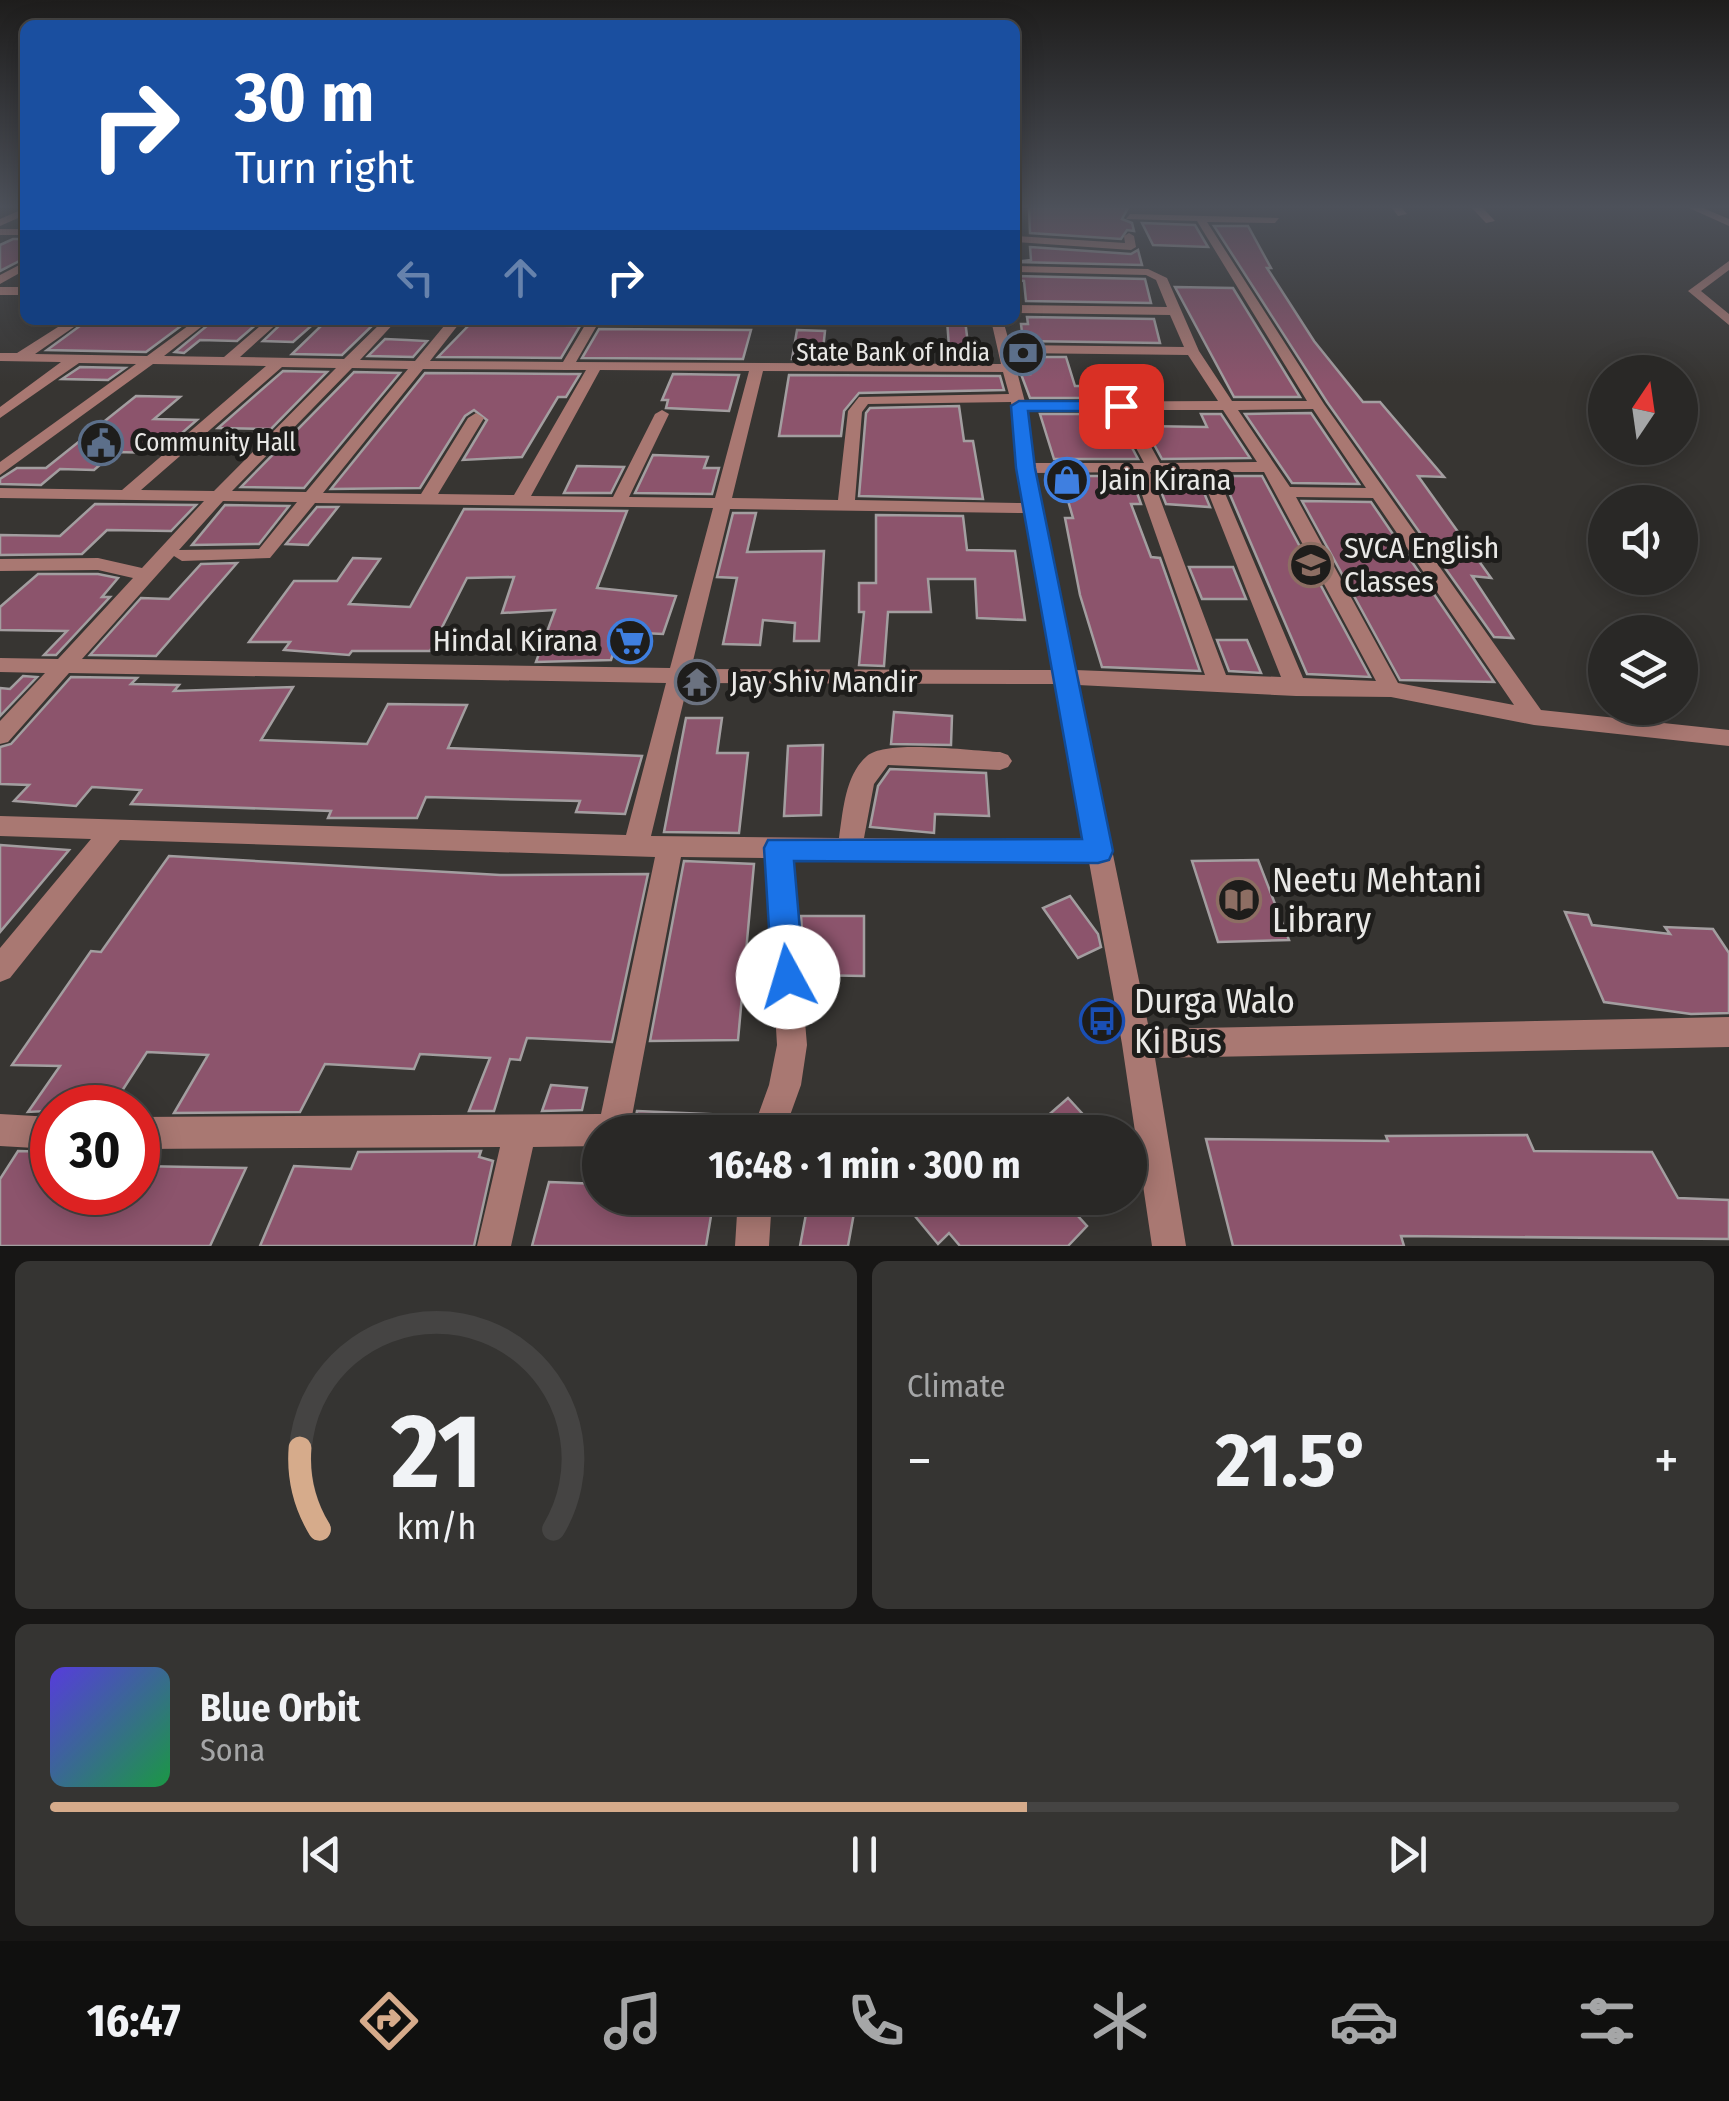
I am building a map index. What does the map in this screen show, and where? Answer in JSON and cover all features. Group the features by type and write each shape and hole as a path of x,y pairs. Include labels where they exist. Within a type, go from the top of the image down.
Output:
{"street":[{"path":"1230,266 1317,405 1534,717"},
{"path":"1726,266 1694,291 1729,320"},
{"path":"1020,269 1148,272 1161,278 1192,351 1285,492 1391,689"},
{"path":"1020,309 1174,311"},
{"path":"0,370 70,325"},
{"path":"0,470 197,325"},
{"path":"228,360 270,325"},
{"path":"0,736 222,494 387,325"},
{"path":"182,555 264,554 452,325"},
{"path":"567,366 591,325"},
{"path":"997,325 1018,402 1026,468 1137,1044 1169,1246"},
{"path":"1003,349 1192,351"},
{"path":"0,357 418,365 1006,368"},
{"path":"0,414 76,358"},
{"path":"130,492 280,362"},
{"path":"520,502 595,366"},
{"path":"636,846 757,367"},
{"path":"846,506 855,411 864,400 1121,406 1317,405"},
{"path":"1121,406 1147,467 1219,686"},
{"path":"619,502 662,414"},
{"path":"427,498 476,418"},
{"path":"1026,468 1268,467"},
{"path":"1206,468 1296,688"},
{"path":"0,492 1035,508"},
{"path":"1285,492 1380,493"},
{"path":"0,565 98,564 147,575"},
{"path":"0,665 680,676 1068,677 1219,686 1391,689 1534,717 1729,738"},
{"path":"850,849 864,778 876,759 884,756 1000,761"},
{"path":"0,826 636,846 1098,851"},
{"path":"0,969 112,830"},
{"path":"160,1133 614,1130 670,846"},
{"path":"774,1115 785,1085 792,1045 778,848"},
{"path":"1137,1044 1729,1032"},
{"path":"0,1130 30,1132"},
{"path":"494,1246 520,1131"},
{"path":"752,1246 755,1215"}],"building":[{"path":"1240,266 1270,266 1267,268 1314,341 1363,402 1380,402 1444,477 1418,476 1491,578 1472,576 1513,638 1494,637 1327,402"},
{"path":"1020,276 1145,279 1151,303 1026,301"},
{"path":"1175,287 1233,288 1300,397 1234,397"},
{"path":"1027,317 1154,319 1160,343 1023,341 1021,324 1028,324"},
{"path":"81,325 182,325 146,352 47,350"},
{"path":"208,325 255,325 237,341 200,340 184,353 175,352"},
{"path":"280,325 312,325 293,342 263,341"},
{"path":"322,325 373,325 342,355 292,354"},
{"path":"469,325 580,326 561,358 438,357"},
{"path":"947,325 966,325 970,360 950,360"},
{"path":"599,329 751,330 743,359 582,358"},
{"path":"797,330 825,331 822,359 792,359"},
{"path":"385,339 427,341 413,357 368,356"},
{"path":"1026,357 1066,357 1075,386 1107,386 1111,398 1030,398 1021,374 1030,374"},
{"path":"80,367 125,368 108,380 62,379"},
{"path":"283,371 327,372 271,429 218,428"},
{"path":"354,372 400,373 304,488 241,487"},
{"path":"425,373 580,374 566,397 558,397 522,457 463,460 487,420 474,410 465,416 420,488 331,489"},
{"path":"673,374 739,375 729,411 666,408 668,400 662,400"},
{"path":"789,375 1000,376 1004,390 859,393 844,411 841,436 779,436"},
{"path":"136,396 180,397 154,419 197,420 159,453 115,452 94,470 60,469 41,485 0,484 0,479 17,468 46,468"},
{"path":"959,406 964,441 973,441 983,499 859,496 866,413 870,408"},
{"path":"1311,413 1359,484 1292,483 1245,414"},
{"path":"1040,414 1114,414 1138,459 1054,459"},
{"path":"1201,414 1221,414 1250,458 1162,459 1144,426 1207,427"},
{"path":"653,455 708,457 704,468 719,468 712,494 635,493"},
{"path":"577,466 624,467 611,493 564,493"},
{"path":"1061,476 1131,476 1141,504 1131,504 1151,557 1160,558 1200,671 1102,667 1080,595 1065,518 1073,518"},
{"path":"1155,476 1197,476 1210,507 1166,504"},
{"path":"1222,476 1262,476 1370,677 1307,674"},
{"path":"1302,501 1371,502 1494,682 1400,680"},
{"path":"95,504 196,505 171,531 107,530 82,554 0,555 0,535 60,536"},
{"path":"225,505 289,506 259,544 192,545"},
{"path":"317,507 338,507 308,545 286,544"},
{"path":"464,509 627,511 597,588 676,596 663,634 620,632 611,660 536,662 555,610 502,613 514,577 467,578 430,651 352,651 349,655 284,650 290,642 249,642 294,581 337,581 353,558 380,559 349,604 410,607"},
{"path":"733,513 756,513 747,552 824,551 819,641 794,641 795,623 763,620 760,645 723,644 737,578 717,577"},
{"path":"876,515 963,516 967,550 1015,551 1025,620 977,618 975,579 928,579 931,612 888,612 884,666 859,665 864,612 859,612 859,583 876,583"},
{"path":"237,563 156,656 90,655 141,598 169,599 201,564"},
{"path":"1189,567 1233,567 1246,599 1202,599"},
{"path":"38,574 118,578 102,597 110,597 56,655 44,655 67,631 0,630 0,607"},
{"path":"1217,640 1247,640 1261,673 1229,671"},
{"path":"23,676 37,677 0,716 0,688 10,689"},
{"path":"71,677 137,678 131,684 179,685 174,691 293,687 261,740 367,744 388,704 467,705 448,748 642,756 625,814 576,812 580,801 426,797 417,818 328,818 331,811 131,804 141,790 92,787 76,806 14,801 29,785 0,784 0,747 11,744"},
{"path":"894,712 952,716 951,745 891,744"},
{"path":"686,718 722,718 717,753 748,753 739,833 664,832"},
{"path":"823,745 821,815 784,816 788,746"},
{"path":"890,769 986,773 989,816 935,814 934,833 870,827 878,786"},
{"path":"0,845 69,850 0,932"},
{"path":"169,856 500,875 648,874 612,1042 527,1038 520,1060 510,1059 494,1111 469,1111 490,1058 420,1054 414,1069 325,1064 300,1112 174,1113 208,1055 147,1052 126,1085 47,1085 60,1066 12,1065 91,951 101,952"},
{"name":"Neetu Mehtani Library","path":"1258,860 1289,940 1218,942 1192,861"},
{"path":"684,861 754,864 738,1040 650,1041"},
{"path":"1070,896 1098,934 1101,947 1078,958 1043,908"},
{"path":"1565,912 1588,915 1592,925 1670,934 1665,927 1713,929 1729,953 1729,1013 1691,1014 1604,1002"},
{"path":"801,916 864,916 864,976 805,975"},
{"path":"551,1085 587,1088 582,1110 542,1111"},
{"path":"1068,1098 1084,1115 1048,1115"},
{"path":"637,1111 729,1115 636,1115"},
{"path":"1527,1135 1534,1151 1652,1152 1678,1198 1729,1200 1729,1239 1401,1236 1404,1246 1233,1246 1206,1139 1388,1141 1386,1136"},
{"path":"18,1151 30,1151 30,1215 160,1215 160,1166 246,1168 210,1246 0,1246 0,1179"},
{"path":"481,1151 479,1157 493,1161 474,1246 260,1246 294,1166 351,1169 358,1152"},
{"path":"549,1182 582,1183 582,1215 711,1215 706,1246 532,1246"},
{"path":"806,1215 854,1215 848,1246 800,1246"},
{"path":"914,1215 1079,1215 1087,1226 1068,1246 960,1246 949,1233 938,1244"}],"place":[{"name":"State Bank of India","path":"1023,353"},
{"name":"Community Hall","path":"101,443"},
{"name":"Jain Kirana","path":"1067,480"},
{"name":"SVCA English Classes","path":"1311,565"},
{"name":"Hindal Kirana","path":"630,641"},
{"name":"Jay Shiv Mandir","path":"697,682"},
{"name":"Neetu Mehtani Library","path":"1239,900"},
{"name":"Durga Walo Ki Bus","path":"1102,1021"}],"route":[{"path":"788,977 778,848 1098,851 1026,468 1019,406 1121,406"}]}
